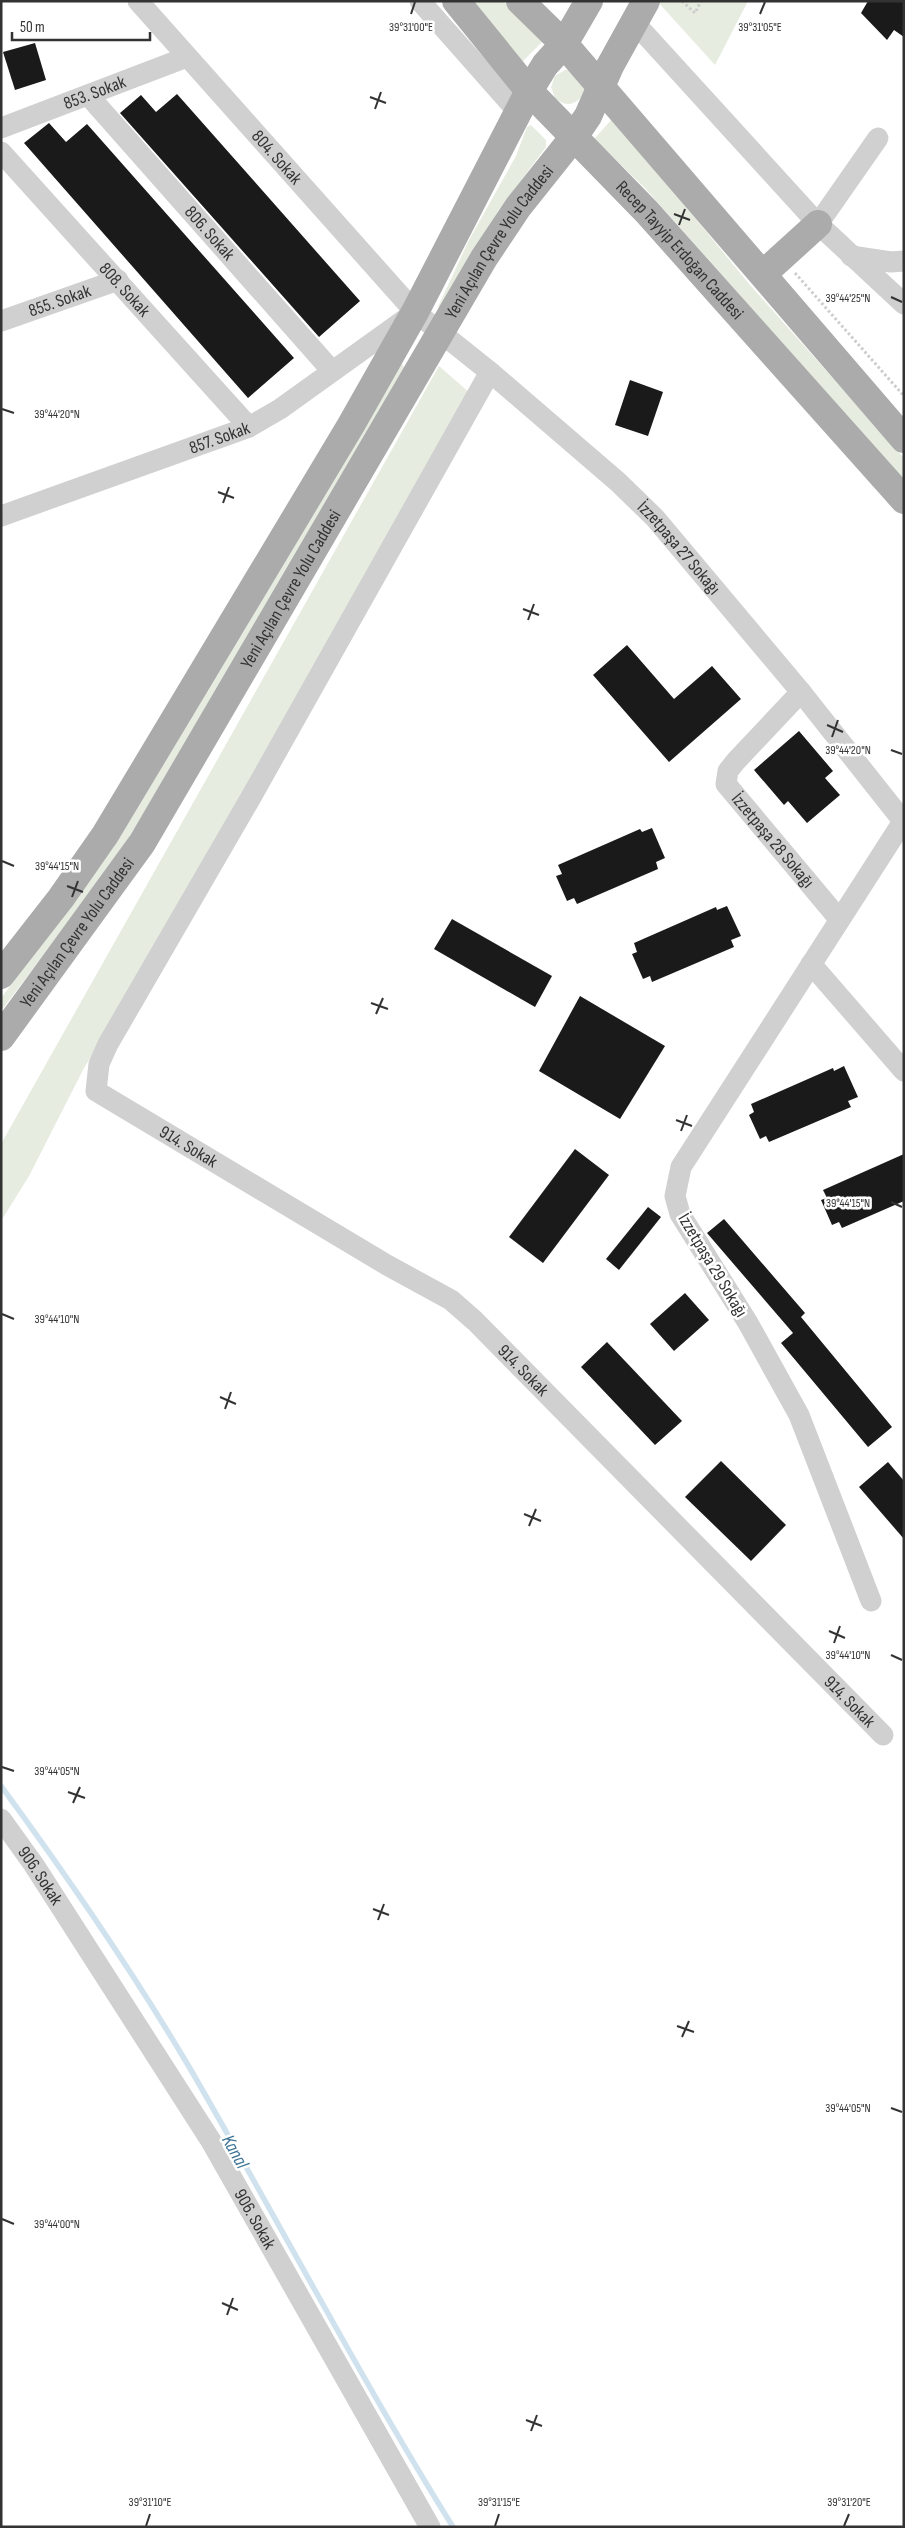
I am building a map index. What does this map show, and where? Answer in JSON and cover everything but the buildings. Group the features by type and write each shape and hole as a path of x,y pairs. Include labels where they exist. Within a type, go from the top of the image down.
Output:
{"main road":[{"name":"Recep Tayyip Erdoğan Caddesi","path":"456,1 524,101 573,138 647,212 904,500"},
{"path":"520,1 564,44 601,86 904,439"},
{"name":"Yeni Açılan Çevre Yolu Caddesi","path":"1,975 71,884 105,835 351,425 415,312 524,101 545,65 564,44 589,1"},
{"name":"Yeni Açılan Çevre Yolu Caddesi","path":"1,1037 142,843 500,232 588,116 601,86 640,11"},
{"path":"763,274 818,224"}],"street":[{"name":"804. Sokak","path":"138,1 415,312"},
{"path":"420,1 524,101"},
{"path":"640,11 818,224 851,256 901,299"},
{"name":"853. Sokak","path":"1,128 187,57"},
{"name":"806. Sokak","path":"88,95 332,371"},
{"path":"818,224 878,138"},
{"name":"808. Sokak","path":"1,152 249,426"},
{"path":"851,256 891,262 904,261"},
{"name":"855. Sokak","path":"1,321 118,280"},
{"name":"İzzetpaşa 27 Sokağı","path":"415,312 490,372 611,477 655,518 801,692 903,820"},
{"name":"857. Sokak","path":"1,516 249,426 280,409 415,312"},
{"name":"914. Sokak","path":"490,372 260,782 108,1044 99,1064 96,1091 378,1260 451,1300 475,1320 883,1735"},
{"name":"İzzetpaşa 28 Sokağı","path":"801,692 736,760 728,771 726,784 840,920"},
{"name":"İzzetpaşa 29 Sokağı","path":"871,1601 799,1415 748,1323 680,1214 675,1196 681,1167 903,820"},
{"path":"811,964 904,1071"},
{"name":"906. Sokak","path":"1,1819 34,1864 211,2141 430,2527"}],"path":[{"path":"682,1 695,13 701,1"}],"shaded area":[{"path":"474,1 503,1 544,40 522,62"},
{"path":"657,1 748,1 715,65"},
{"path":"565,70 571,70 586,90 580,99 568,104 555,98 551,87 555,76"},
{"path":"613,118 750,285 904,458 904,480 644,187 594,139"},
{"path":"531,125 546,140 546,147 498,211 443,309 438,307 468,242 516,156 527,127"},
{"path":"402,364 404,367 257,624 116,859 1,1011 1,998 113,848 398,367"},
{"path":"439,366 471,394 83,1070 29,1176 1,1221 1,1144"}],"waterway":[{"name":"Kanal","path":"1,1786 98,1923 188,2065 384,2413 453,2527"}]}
